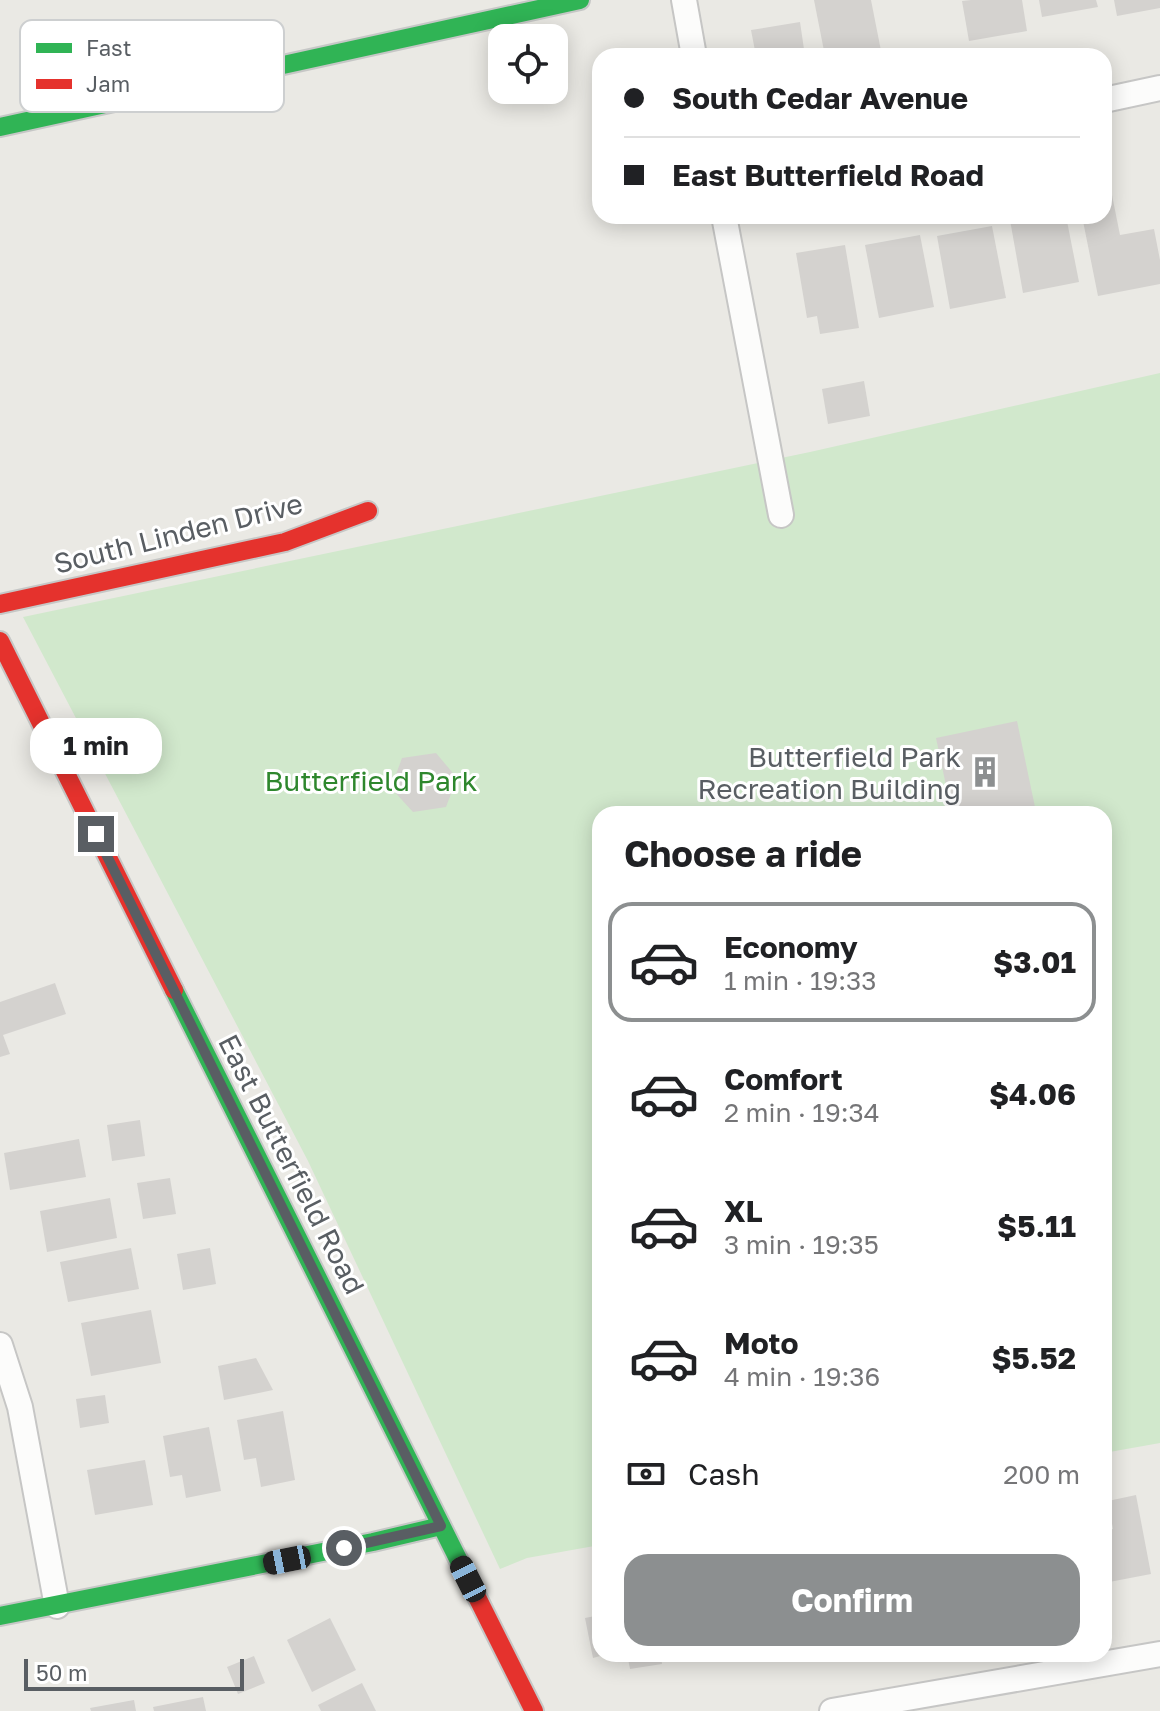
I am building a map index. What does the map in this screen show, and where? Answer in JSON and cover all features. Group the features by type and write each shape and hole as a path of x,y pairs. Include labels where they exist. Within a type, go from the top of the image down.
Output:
{"street":[{"path":"284,65 580,0"},
{"path":"684,0 693,48"},
{"path":"1112,98 1160,88"},
{"path":"0,127 69,112"},
{"path":"726,224 781,515"},
{"name":"South Linden Drive","path":"0,604 285,542 368,511"},
{"name":"East Butterfield Road","path":"0,641 534,1711"},
{"path":"0,1345 23,1421 57,1606"},
{"path":"0,1616 441,1526"},
{"path":"832,1711 1160,1654"}],"green space":[{"name":"Butterfield Park","path":"1160,373 1160,1443 1112,1452 1112,806 592,806 592,1546 527,1558 500,1569 308,1161 23,617 810,452"}],"building":[{"path":"814,0 871,0 880,48 823,48"},
{"path":"1022,0 1027,31 969,41 962,1"},
{"path":"1039,0 1096,0 1098,7 1042,17"},
{"path":"1114,0 1160,0 1160,8 1117,16"},
{"path":"800,22 804,48 754,48 751,30"},
{"path":"1112,195 1120,235 1154,229 1160,260 1160,284 1098,296 1084,224 1112,224"},
{"path":"1011,224 1068,224 1079,282 1023,293"},
{"path":"992,226 1006,298 950,309 937,236"},
{"path":"920,235 934,307 879,318 865,245"},
{"path":"845,245 859,328 820,334 817,316 807,318 796,253"},
{"path":"864,381 870,416 828,424 822,389"},
{"name":"Butterfield Park Recreation Building","path":"1017,721 1035,806 950,806 936,738"},
{"path":"436,753 457,778 446,807 413,812 391,788 402,758"},
{"path":"55,983 66,1014 3,1035 10,1054 0,1057 0,1002"},
{"path":"140,1120 145,1156 112,1161 107,1125"},
{"path":"79,1139 86,1177 10,1190 4,1153"},
{"path":"170,1178 176,1214 143,1219 137,1183"},
{"path":"110,1198 117,1238 47,1252 40,1211"},
{"path":"131,1248 139,1289 68,1302 60,1262"},
{"path":"210,1248 216,1284 183,1290 177,1254"},
{"path":"151,1310 161,1363 91,1376 81,1323"},
{"path":"256,1358 273,1390 224,1400 218,1366"},
{"path":"105,1395 109,1423 80,1428 76,1399"},
{"path":"283,1411 295,1480 261,1487 256,1458 244,1460 237,1420"},
{"path":"209,1427 221,1491 186,1498 182,1475 170,1477 163,1436"},
{"path":"145,1460 153,1505 95,1515 87,1470"},
{"path":"1136,1495 1151,1574 1112,1581 1112,1500"},
{"path":"592,1617 592,1653 585,1618"},
{"path":"330,1618 356,1670 312,1692 287,1640"},
{"path":"254,1656 265,1683 238,1694 227,1667"},
{"path":"629,1662 662,1662 662,1664 630,1669"},
{"path":"362,1683 376,1711 321,1711 318,1705"},
{"path":"203,1697 206,1711 154,1711 153,1707"},
{"path":"134,1700 136,1711 91,1711 90,1708"}],"traffic: fast":[{"path":"284,65 580,0"},
{"path":"0,127 69,112"},
{"path":"174,990 471,1585"},
{"path":"0,1616 441,1526"}],"traffic: jam":[{"path":"0,604 285,542 368,511"},
{"path":"0,641 174,990"},
{"path":"471,1585 534,1711"}],"place":[{"name":"Butterfield Park Recreation Building","path":"985,772"}],"route":[{"path":"96,834 441,1526 344,1548"}]}
